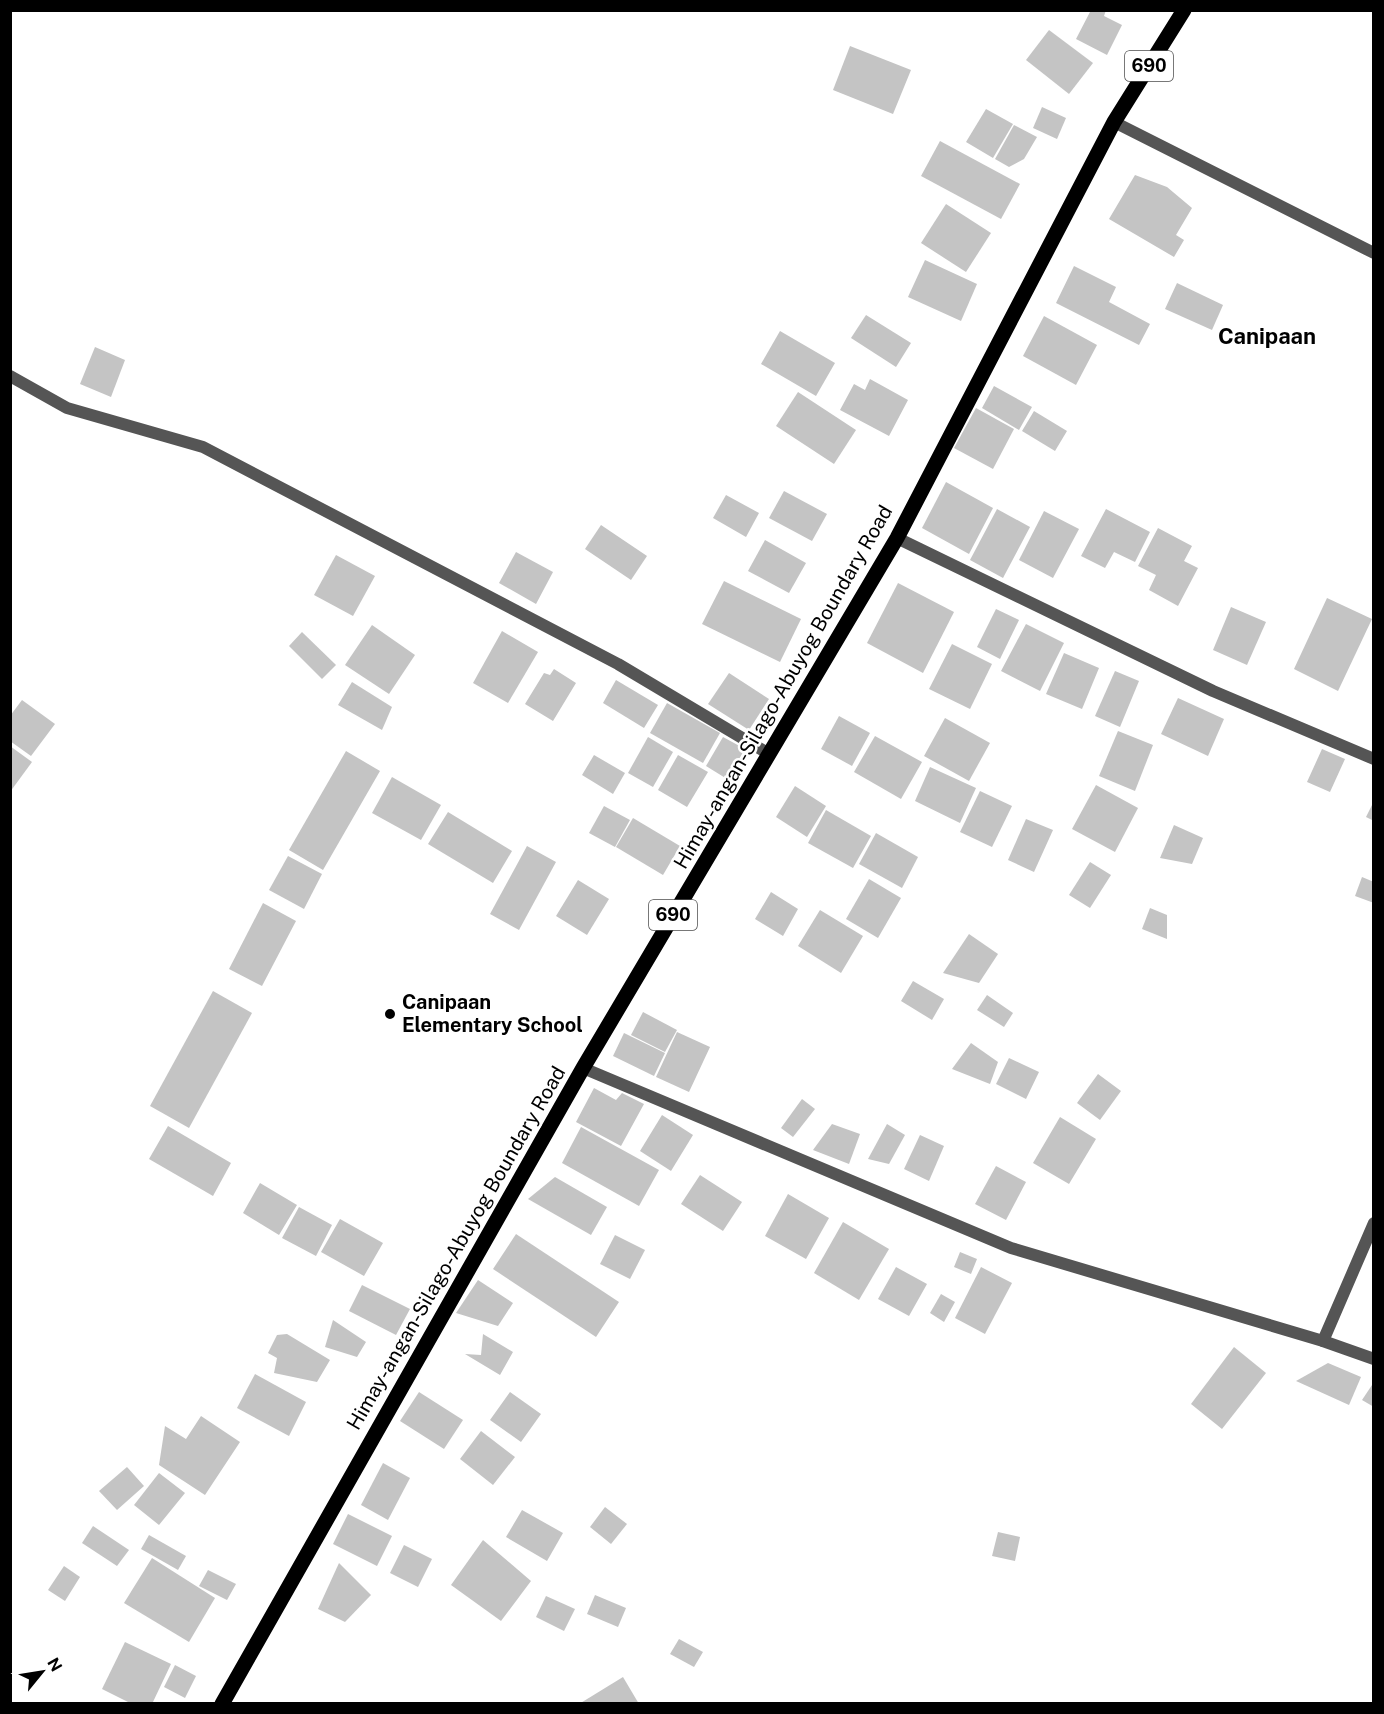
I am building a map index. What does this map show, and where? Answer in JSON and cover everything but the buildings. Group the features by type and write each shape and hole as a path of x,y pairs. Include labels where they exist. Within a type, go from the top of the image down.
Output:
{"main road":[{"name":"690","path":"1114,122 1184,10"},
{"name":"Himay-angan-Silago-Abuyog Boundary Road","path":"222,1704 583,1068 897,538 1114,122"}],"street":[{"path":"1114,122 1374,253"},
{"path":"10,376 67,408 203,447 618,664 769,754"},
{"path":"897,538 1213,691 1374,759"},
{"path":"583,1068 1011,1248 1323,1341 1374,1359"},
{"path":"1323,1341 1374,1223"}],"place":[{"name":"Canipaan Elementary School","path":"390,1014"}],"district":[{"name":"Canipaan","path":"1267,336"}]}
